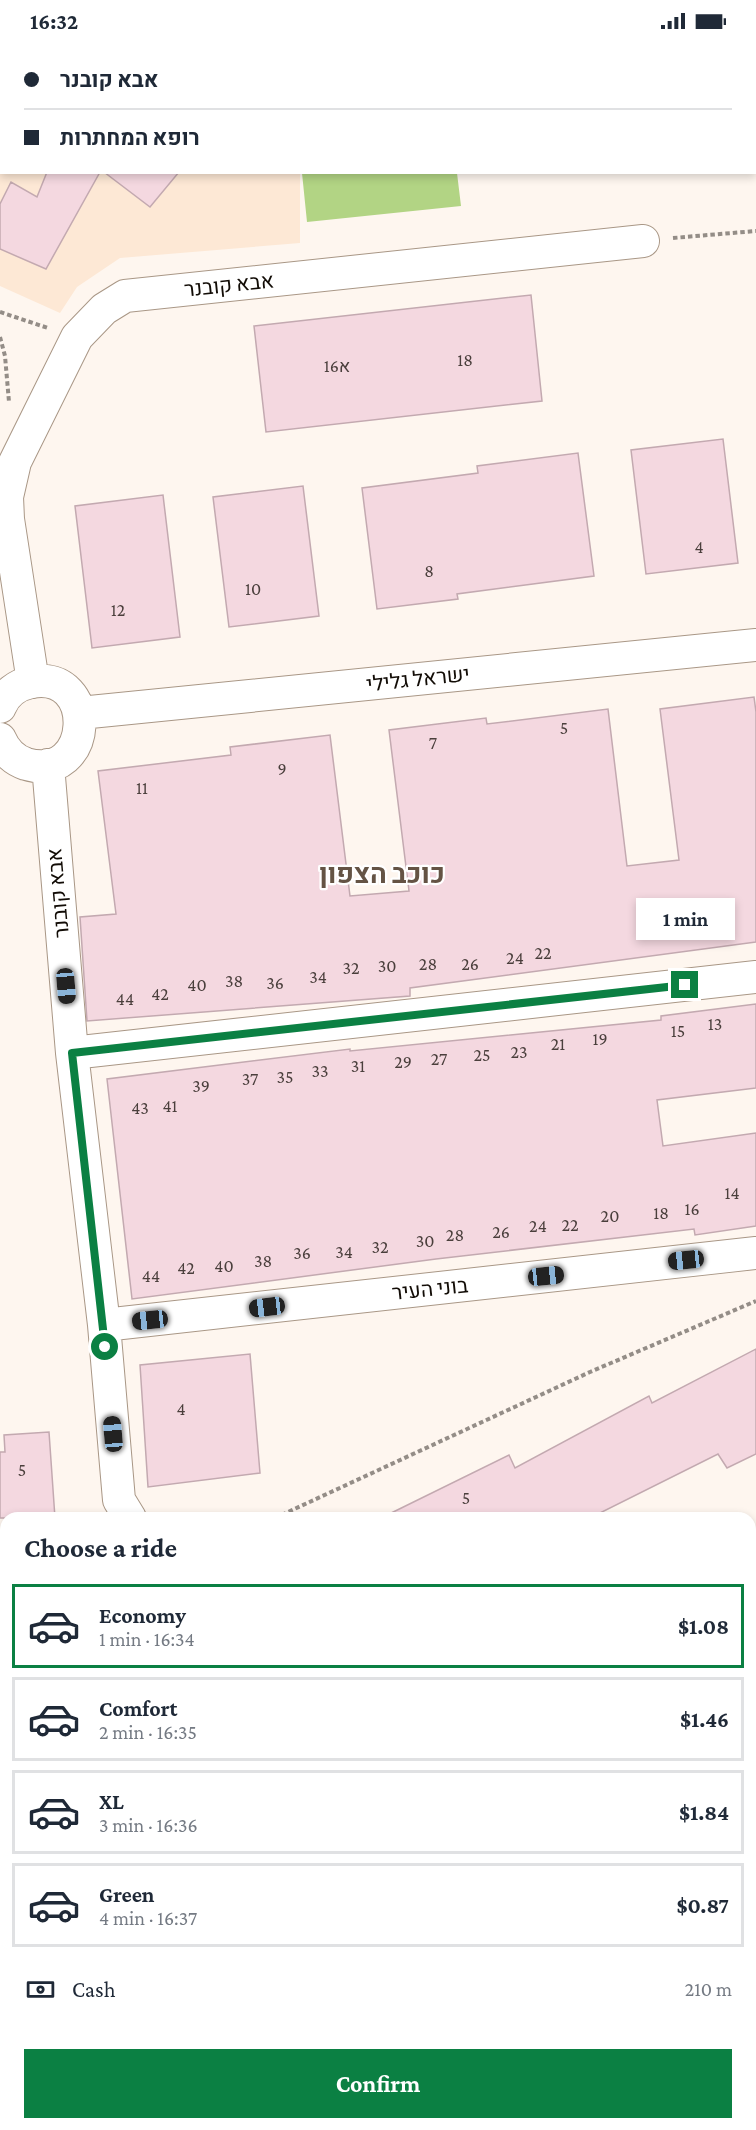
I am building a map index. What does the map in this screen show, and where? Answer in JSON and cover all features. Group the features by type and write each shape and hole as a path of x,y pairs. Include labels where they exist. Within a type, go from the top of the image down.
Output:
{"street":[{"name":"אבא קובנר","path":"33,682 8,519 7,497 15,462 76,337 104,309 125,296 643,241"},
{"name":"ישראל גלילי","path":"80,713 756,645"},
{"path":"0,707 2,701 12,690 24,684 52,683 65,690 74,700 80,713 81,726 78,740 71,751 61,760 48,765 34,766 21,762 0,742"},
{"name":"אבא קובנר","path":"48,765 72,1053 104,1325 119,1500 126,1512"},
{"path":"72,1053 756,977"},
{"name":"בוני העיר","path":"104,1325 756,1253"}],"path":[{"path":"643,241 756,231"},
{"path":"0,312 76,337"},
{"path":"288,1512 590,1372 756,1300"}],"shaded area":[{"path":"0,174 300,174 300,243 120,258 77,287 60,313 0,286"}],"green space":[{"path":"302,174 457,174 461,206 307,222"}],"building":[{"path":"46,174 99,174 46,269 0,249 0,204 11,182 37,197"},
{"path":"107,174 177,174 150,207"},
{"path":"531,295 542,401 266,432 254,326"},
{"path":"723,439 738,563 646,574 631,450"},
{"path":"578,453 594,576 457,594 458,599 377,609 362,488 478,473 477,466"},
{"path":"303,486 319,616 229,627 213,497"},
{"path":"163,495 180,637 92,648 75,506"},
{"path":"754,697 756,712 756,942 410,988 410,996 87,1021 80,917 116,914 98,771 231,755 230,747 330,735 350,896 409,891 389,730 486,718 487,724 608,709 627,866 679,860 660,709"},
{"path":"756,1004 756,1088 657,1100 663,1146 756,1133 756,1226 695,1235 694,1229 436,1259 132,1299 107,1079 350,1049 350,1051 661,1020 661,1016"},
{"path":"756,1349 756,1454 727,1468 718,1454 602,1512 393,1512 509,1455 515,1468 649,1396 652,1403"},
{"path":"250,1354 260,1473 148,1487 140,1365"},
{"path":"49,1432 55,1512 0,1512 0,1452 5,1452 4,1435"}],"district":[{"name":"כוכב הצפון","path":"382,874"}],"route":[{"path":"105,1347 72,1053 685,985"}]}
